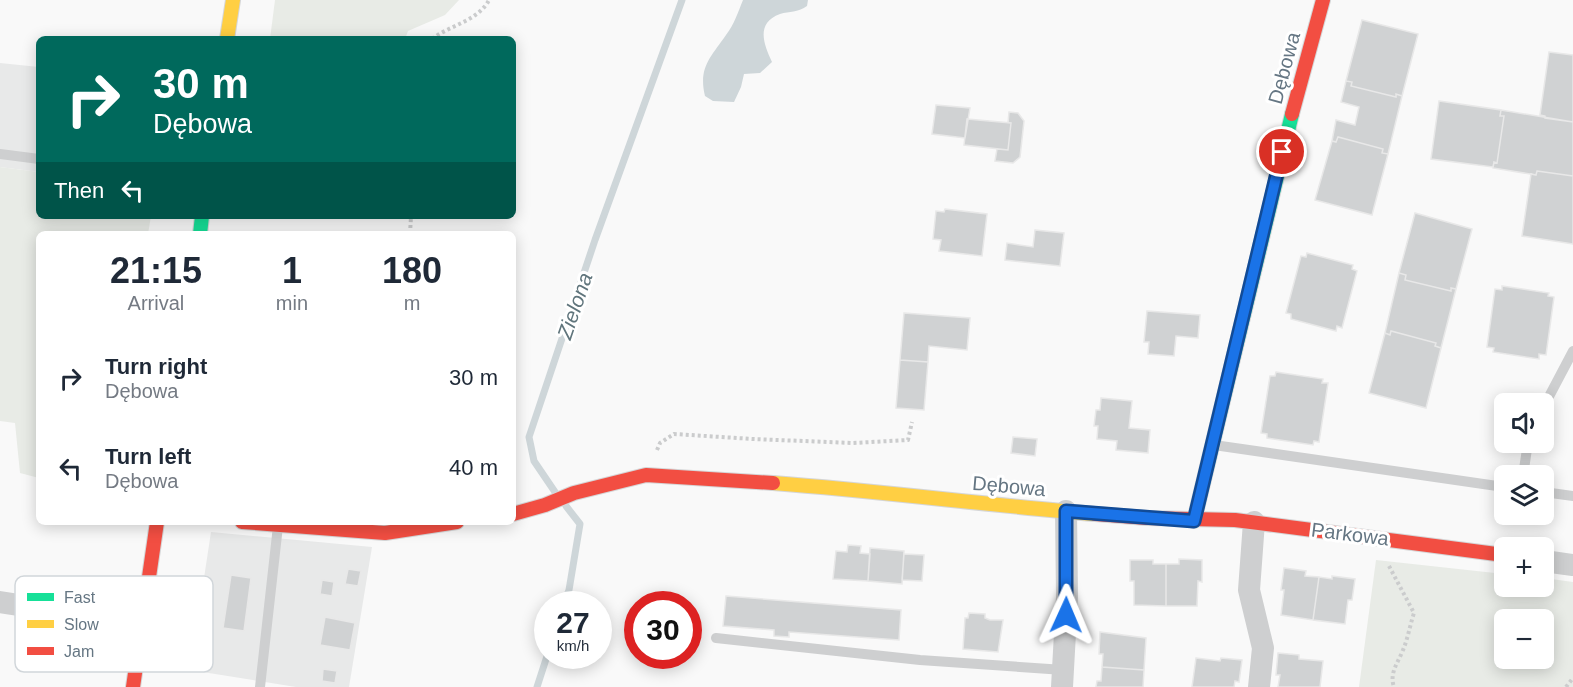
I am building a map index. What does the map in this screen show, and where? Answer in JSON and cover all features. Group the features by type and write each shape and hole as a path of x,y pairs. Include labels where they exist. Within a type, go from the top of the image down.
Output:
{"street":[{"path":"228,36 233,0"},
{"name":"Dębowa","path":"516,513 545,505 574,493 646,475 890,492 1066,511 1194,521 1288,130 1323,0"},
{"path":"1063,678 1066,511"},
{"name":"Parkowa","path":"1194,521 1254,522 1494,554"},
{"path":"1254,522 1249,590 1263,648 1259,687"},
{"path":"150,576 158,525"},
{"path":"269,525 385,533 437,525"},
{"path":"1554,562 1573,565"},
{"path":"0,602 15,604"},
{"path":"133,687 135,672"}],"lane":[{"path":"0,154 36,159"},
{"path":"1551,393 1573,351"},
{"path":"1211,444 1494,486"},
{"path":"1554,493 1573,496"},
{"path":"260,687 278,526"},
{"path":"716,638 1063,678"}],"path":[{"path":"436,36 484,10 489,0"},
{"path":"646,475 660,443 674,434 831,442 908,440 912,422"},
{"path":"1386,539 1385,549 1390,568 1414,613 1403,651 1394,669 1392,681 1394,687"},
{"path":"1566,687 1573,678"}],"shaded area":[{"path":"275,0 459,0 445,15 408,31 406,36 270,36"},
{"path":"743,0 808,0 807,6 797,11 780,14 767,23 764,29 764,42 772,62 760,73 744,74 734,102 713,101 705,96 703,86 707,63 731,27"},
{"path":"0,63 36,67 36,172 0,167"},
{"path":"0,167 36,172 36,219 150,219 148,231 36,231 36,477 20,473 15,423 0,421"},
{"path":"211,532 372,547 349,687 296,687 202,672 213,672 213,576 204,576"},
{"path":"1376,560 1494,573 1494,597 1554,597 1554,579 1573,582 1573,687 1359,687"}],"building":[{"path":"1362,20 1418,34 1402,96 1396,94 1396,97 1351,86 1352,82 1346,81"},
{"path":"1549,52 1573,55 1573,122 1545,118 1540,115"},
{"path":"1346,81 1352,82 1351,86 1396,97 1396,94 1402,96 1388,154 1382,153 1383,149 1338,137 1336,142 1332,141 1336,120 1355,125 1359,107 1341,102"},
{"path":"1439,101 1501,110 1500,116 1504,116 1497,163 1494,162 1493,167 1431,159"},
{"path":"936,105 970,108 965,138 932,134"},
{"path":"1501,110 1573,122 1573,176 1537,171 1536,175 1493,168 1494,162 1497,163 1504,116 1500,116"},
{"path":"1009,112 1018,113 1024,121 1020,157 1013,163 995,161 997,149 1008,150 1011,123 1008,123"},
{"path":"967,119 1011,123 1008,150 964,145"},
{"path":"1338,137 1383,149 1382,153 1388,154 1372,215 1315,200 1332,141 1336,142"},
{"path":"1537,171 1573,176 1573,244 1522,236 1531,174 1536,175"},
{"path":"945,209 987,214 982,256 939,251 941,240 933,239 936,211 944,212"},
{"path":"1415,213 1472,229 1456,289 1451,288 1451,291 1405,280 1406,275 1399,273"},
{"path":"1035,230 1064,233 1060,266 1005,260 1007,243 1033,247"},
{"path":"1307,253 1353,265 1352,269 1357,271 1342,328 1337,326 1336,331 1291,319 1291,314 1286,313 1301,256 1306,257"},
{"path":"1399,273 1406,275 1405,280 1451,291 1451,288 1456,289 1441,348 1435,346 1436,343 1391,331 1390,335 1385,333"},
{"path":"1502,286 1549,293 1548,296 1554,297 1546,355 1539,354 1539,359 1493,352 1494,348 1487,347 1495,289 1502,290"},
{"path":"1147,311 1200,315 1198,338 1176,336 1174,356 1148,354 1149,342 1144,342"},
{"path":"904,313 970,318 967,350 929,346 928,362 900,360"},
{"path":"1391,331 1436,343 1435,346 1441,348 1426,408 1369,393 1385,333 1390,335"},
{"path":"900,360 928,362 924,410 896,408"},
{"path":"1276,372 1323,379 1322,383 1328,383 1319,442 1314,441 1313,445 1267,438 1267,434 1261,433 1270,376 1275,376"},
{"path":"1101,398 1132,401 1129,428 1150,430 1148,453 1116,450 1117,441 1097,439 1098,426 1094,426 1096,410 1100,410"},
{"path":"1013,437 1037,439 1035,456 1011,453"},
{"path":"848,545 861,546 860,553 870,554 868,581 833,579 836,551 847,552"},
{"path":"870,548 904,551 902,584 868,581"},
{"path":"904,554 924,555 922,581 902,580"},
{"path":"1179,559 1202,560 1202,582 1198,581 1197,606 1166,606 1166,564 1179,564"},
{"path":"1130,560 1153,560 1153,564 1166,564 1166,606 1134,605 1134,581 1130,581"},
{"path":"1284,568 1306,571 1305,576 1319,577 1313,620 1281,615"},
{"path":"348,569 361,571 358,586 345,584"},
{"path":"231,575 251,578 244,631 223,628"},
{"path":"1332,576 1355,579 1352,600 1348,600 1345,624 1313,620 1319,577 1332,579"},
{"path":"322,580 334,582 332,596 320,594"},
{"path":"726,596 901,610 899,640 789,632 789,637 774,636 774,630 723,626"},
{"path":"969,613 985,614 985,618 990,620 1003,620 998,652 963,649 965,618 968,618"},
{"path":"325,617 355,623 350,650 320,645"},
{"path":"1100,632 1146,638 1144,670 1102,667 1103,654 1099,654"},
{"path":"1278,653 1299,655 1299,659 1323,661 1320,687 1278,687 1280,675 1276,675"},
{"path":"1196,658 1220,661 1221,658 1242,660 1239,682 1235,681 1234,687 1192,687"},
{"path":"1102,667 1144,670 1143,687 1096,687 1097,681 1101,681"},
{"path":"323,669 337,671 335,683 322,681"}],"waterway":[{"name":"Zielona","path":"555,492 534,461 529,437 595,240 682,0"},
{"name":"Zielona","path":"566,506 580,524 569,591"},
{"name":"Zielona","path":"537,687 543,669"}],"traffic: fast":[{"path":"1194,521 1292,114"},
{"path":"200,231 202,219"}],"traffic: slow":[{"path":"227,36 233,0"},
{"path":"773,483 1095,514"}],"traffic: jam":[{"path":"1292,114 1323,0"},
{"path":"516,513 545,505 574,493 646,475 773,483"},
{"path":"1095,514 1235,520 1494,554"},
{"path":"149,576 157,525"},
{"path":"281,525 385,533 437,525"},
{"path":"133,687 135,672"}],"route":[{"path":"1066,615 1066,511 1194,521 1282,152"}]}
